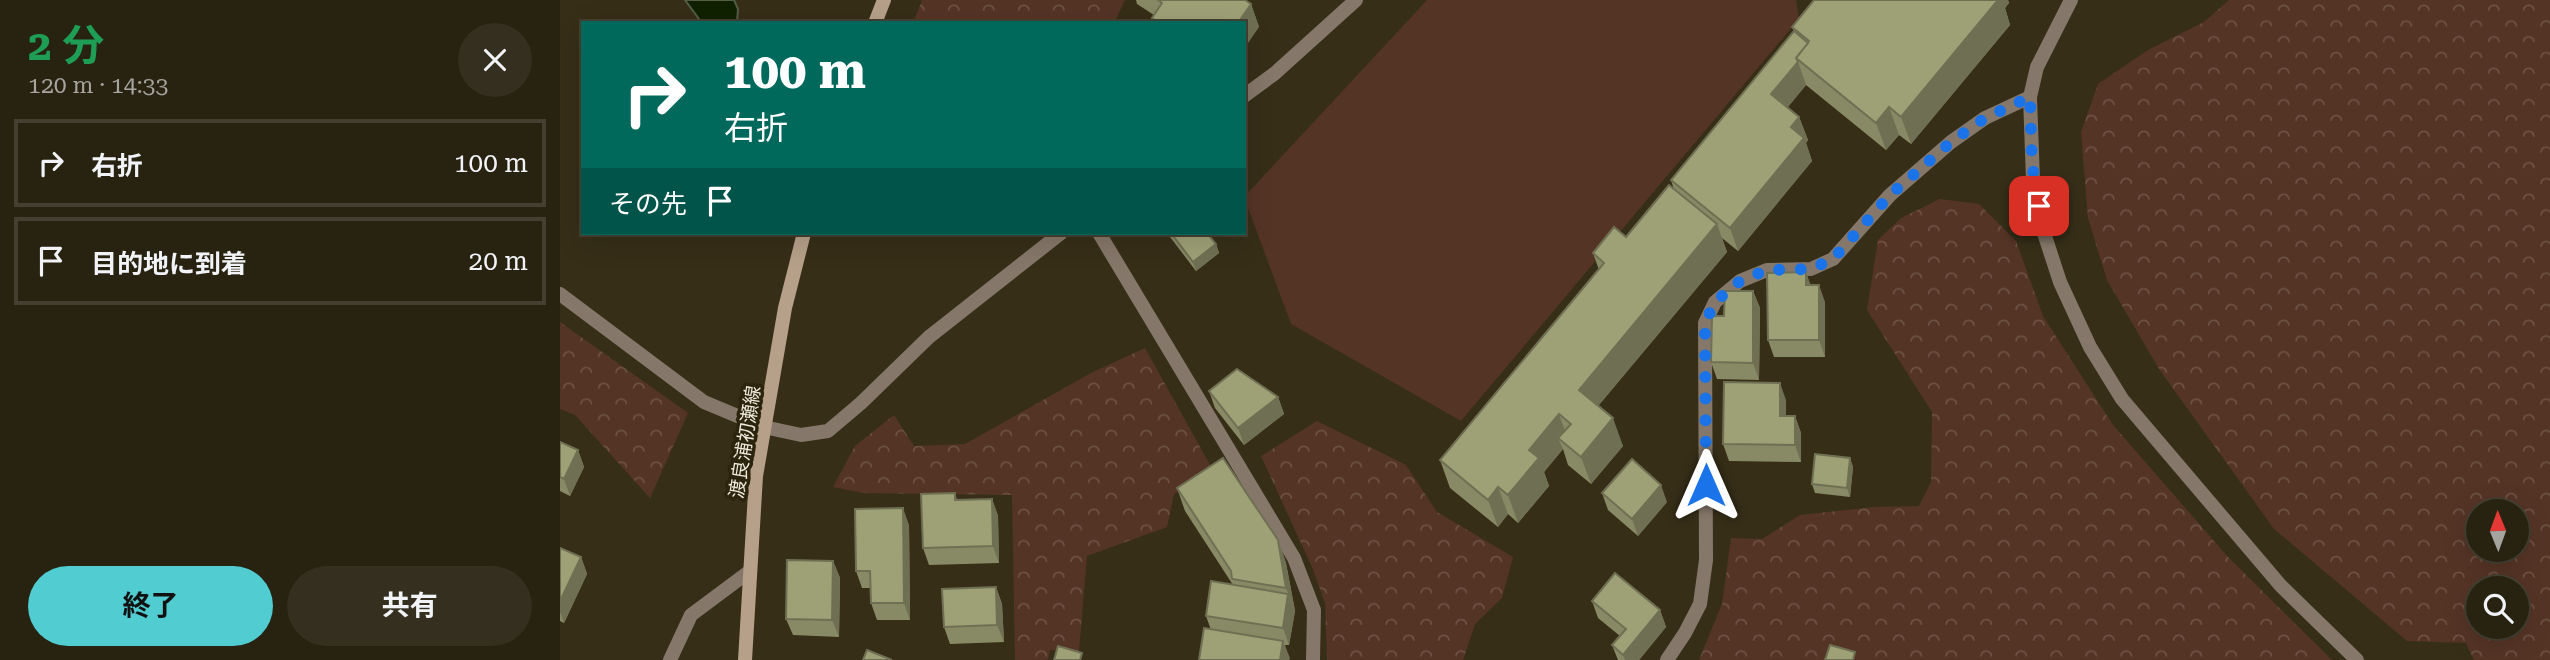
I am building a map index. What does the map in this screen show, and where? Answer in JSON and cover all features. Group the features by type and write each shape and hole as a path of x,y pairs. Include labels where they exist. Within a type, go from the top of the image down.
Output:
{"main road":[{"path":"876,21 884,0"},
{"name":"渡良浦初瀬線","path":"745,660 756,476 785,308 803,235"}],"street":[{"path":"1246,95 1274,75 1356,0"},
{"path":"2071,0 2038,67 2030,97 2033,180 2044,233 2060,282 2090,347 2122,399 2281,586 2357,660"},
{"path":"1667,660 1685,634 1700,604 1706,560 1705,323 1715,302 1740,281 1767,270 1811,269 1833,259 1890,195 1951,142 1985,118 2030,97"},
{"path":"560,294 705,402 764,427 801,435 828,430 861,403 929,337 1058,235"},
{"path":"1100,235 1294,558 1314,610 1313,660"},
{"path":"670,660 691,615 750,571"}],"green space":[{"path":"922,0 1125,0 1115,21 914,21"},
{"path":"1427,0 1796,0 1799,19 1461,421 1291,324 1246,202 1246,195"},
{"path":"2229,0 2550,0 2550,660 2474,660 2466,643 2407,641 2274,529 2159,369 2107,280 2088,218 2081,132 2098,84 2148,50 2204,22"},
{"path":"1940,199 1979,204 2016,241 2043,316 2113,425 2228,557 2332,660 1699,660 1722,604 1731,538 1762,539 1800,515 1874,507 1919,506 1931,482 1932,412 1867,310 1878,240 1901,218"},
{"path":"560,322 688,413 650,498 575,415 560,409"},
{"path":"1145,348 1214,472 1174,494 1167,527 1087,556 1079,651 1050,650 1048,660 1015,660 1012,495 863,493 833,487 855,446 894,415 914,446 965,444 1091,373"},
{"path":"1317,421 1406,465 1437,512 1513,557 1502,598 1475,624 1463,660 1327,660 1325,603 1312,567 1261,456"}],"shaded area":[{"path":"685,0 734,0 738,9 737,21 701,21"}],"building":[{"path":"1158,0 1245,0 1251,4 1239,21 1156,21 1152,18 1162,3"},
{"path":"1814,0 1998,0 1901,117 1889,107 1876,123 1796,58 1809,41 1792,27"},
{"path":"1794,31 1808,43 1796,58 1798,62 1771,94 1799,117 1791,127 1804,138 1730,228 1671,180"},
{"path":"1669,185 1717,224 1579,390 1613,418 1581,457 1558,438 1571,424 1559,414 1529,450 1539,458 1508,495 1498,487 1488,500 1440,460 1604,263 1593,253 1614,227 1626,237"},
{"path":"1173,235 1209,235 1216,244 1193,262"},
{"path":"1806,272 1806,285 1819,285 1819,340 1768,340 1767,273"},
{"path":"1725,291 1753,291 1753,363 1711,362 1712,316 1724,316"},
{"path":"1237,369 1278,397 1238,428 1209,391"},
{"path":"1724,382 1780,383 1780,416 1795,416 1795,445 1723,444"},
{"path":"560,442 578,450 564,479 560,477"},
{"path":"1815,454 1850,458 1847,488 1812,484"},
{"path":"1223,458 1278,540 1286,588 1232,579 1231,571 1177,488"},
{"path":"1632,459 1661,485 1632,519 1602,493"},
{"path":"955,493 955,500 992,499 993,546 923,548 921,494"},
{"path":"903,508 904,603 871,603 870,571 856,571 855,509"},
{"path":"560,548 581,557 560,601"},
{"path":"787,560 833,561 832,620 786,619"},
{"path":"1615,573 1660,610 1623,655 1612,645 1626,629 1592,601"},
{"path":"1211,581 1288,594 1283,628 1206,616"},
{"path":"996,587 997,625 944,627 942,589"},
{"path":"1204,628 1283,641 1280,660 1199,660"},
{"path":"1830,645 1855,652 1853,660 1825,660"},
{"path":"1058,646 1082,653 1080,660 1054,660"},
{"path":"867,650 892,660 863,660"}],"route":[{"path":"1706,485 1705,323 1715,302 1740,281 1767,270 1811,269 1833,259 1890,195 1951,142 1985,118 2030,97 2033,180 2039,206"}]}
